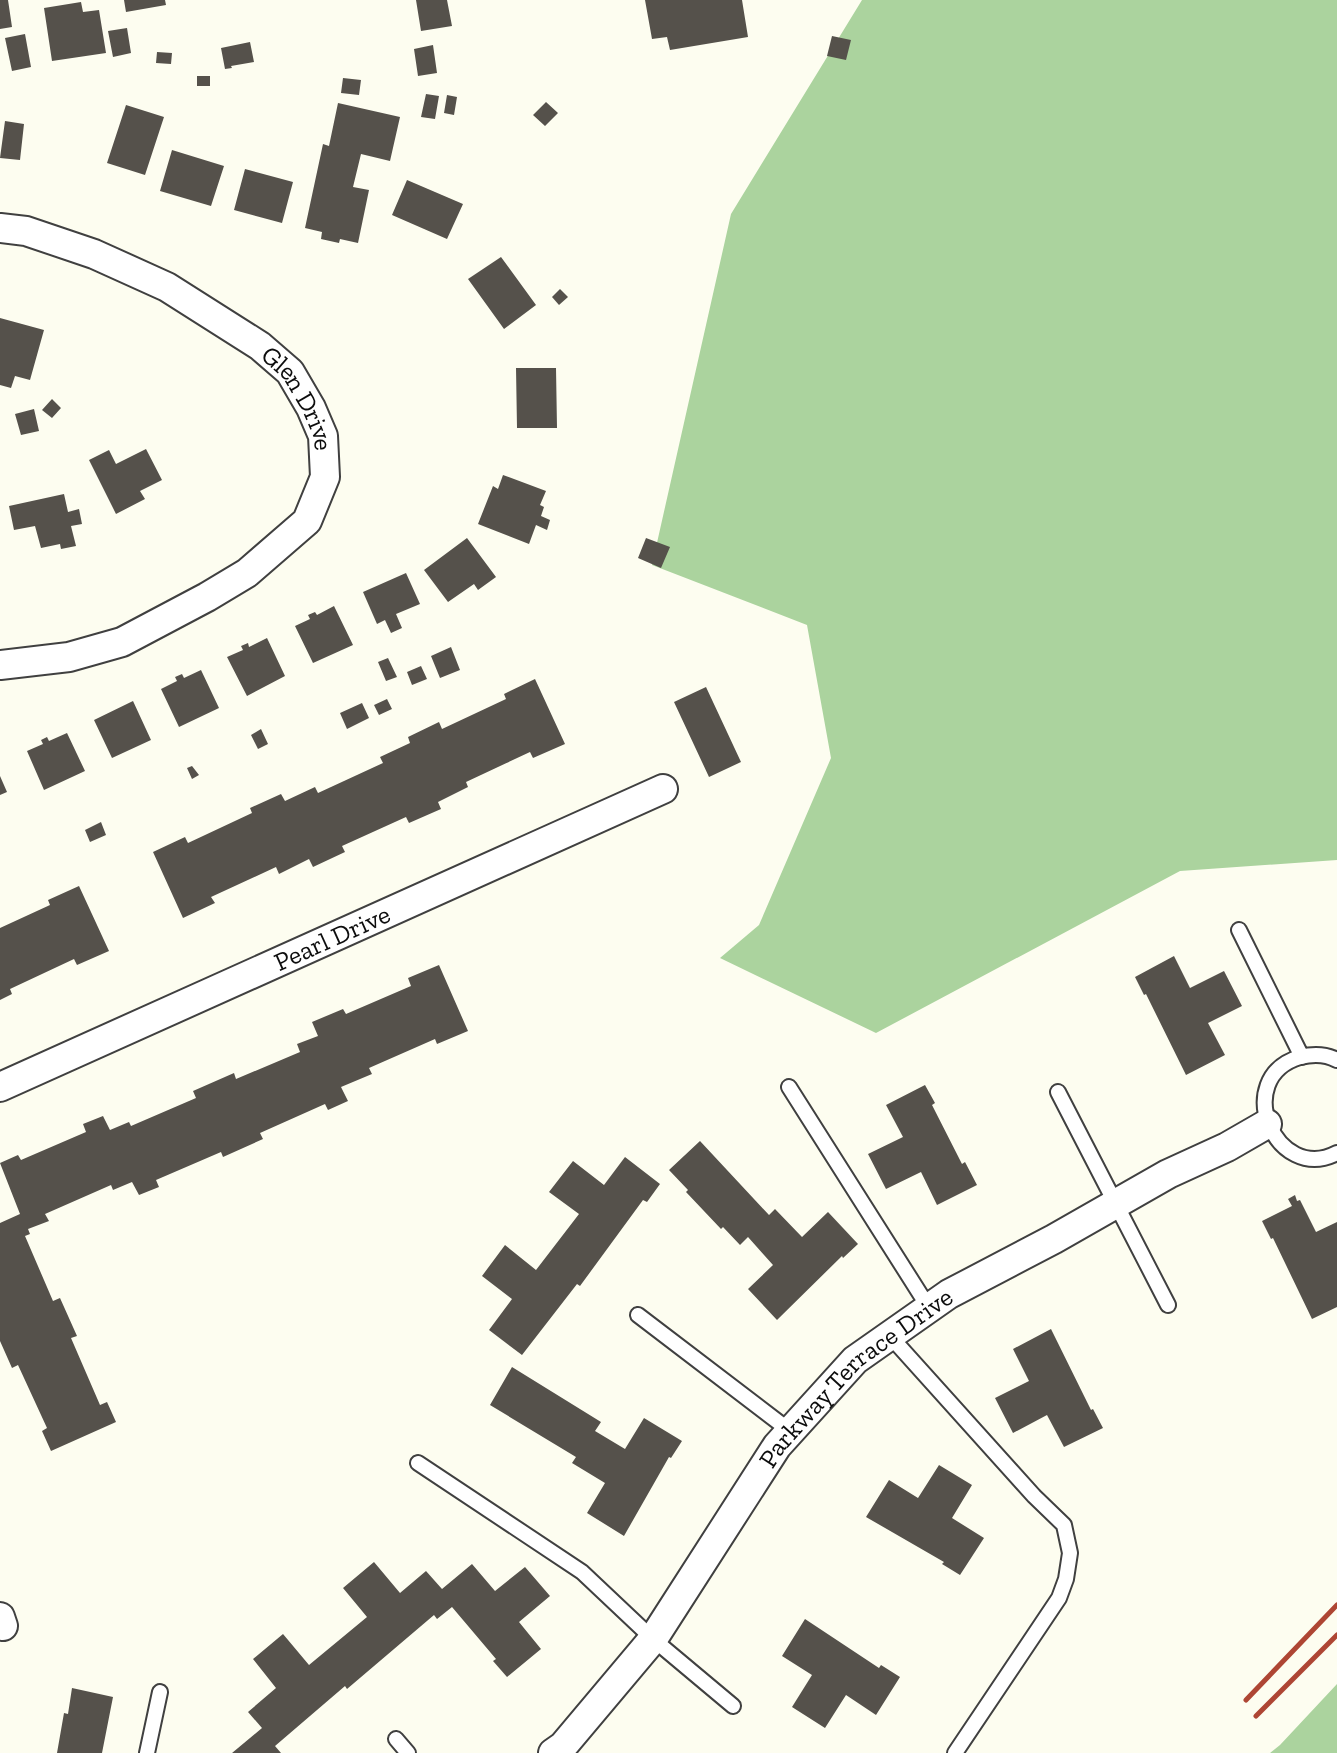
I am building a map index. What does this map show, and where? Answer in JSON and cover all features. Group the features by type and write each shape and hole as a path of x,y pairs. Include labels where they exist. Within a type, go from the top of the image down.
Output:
{"street":[{"name":"Glen Drive","path":"0,228 26,231 94,254 167,287 260,345 289,372 311,408 323,436 326,477 307,521 247,573 207,597 122,642 69,657 0,665"},
{"name":"Pearl Drive","path":"0,1087 663,789"},
{"name":"Parkway Terrace Drive","path":"553,1753 563,1746 653,1639 777,1446 855,1360 949,1294 1267,1124"}],"lane":[{"path":"1239,930 1302,1057"},
{"path":"1337,1060 1311,1054 1291,1060 1274,1074 1264,1094 1267,1124 1288,1150 1308,1158 1329,1157 1337,1153"},
{"path":"789,1087 929,1308"},
{"path":"1058,1093 1168,1304"},
{"path":"638,1315 790,1431"},
{"path":"890,1336 1034,1496 1064,1525 1070,1553 1066,1579 1059,1598 955,1753"},
{"path":"418,1462 582,1572 653,1639 733,1706"},
{"path":"147,1753 160,1692"},
{"path":"396,1739 408,1753"}],"green space":[{"path":"862,0 1337,0 1337,860 1180,871 876,1033 720,958 759,925 831,758 807,625 652,565 731,214"},
{"path":"1337,1684 1337,1753 1270,1753 1280,1745"}],"building":[{"path":"0,0 8,0 12,27 0,29"},
{"path":"124,0 165,0 166,5 126,12"},
{"path":"416,0 447,0 452,26 421,31"},
{"path":"645,0 742,0 748,37 670,50 667,37 652,39"},
{"path":"81,2 83,12 99,10 106,53 52,61 44,8"},
{"path":"127,28 131,53 113,57 108,31"},
{"path":"25,34 31,67 12,71 5,38"},
{"path":"832,36 851,40 846,60 827,56"},
{"path":"250,42 254,62 225,69 221,48"},
{"path":"433,45 437,73 418,76 414,49"},
{"path":"157,52 172,53 171,64 156,63"},
{"path":"197,76 210,76 210,86 197,86"},
{"path":"343,78 361,80 359,95 341,93"},
{"path":"426,94 439,96 435,119 421,117"},
{"path":"447,95 457,97 454,115 444,113"},
{"path":"546,102 558,113 545,126 533,115"},
{"path":"338,103 400,117 390,161 361,154 353,187 369,190 358,243 321,239 322,232 305,228 323,144 329,146"},
{"path":"126,105 164,117 145,175 107,163"},
{"path":"5,121 24,124 20,160 0,158"},
{"path":"172,150 224,166 211,206 160,191"},
{"path":"245,169 293,182 282,223 234,210"},
{"path":"407,180 463,204 447,239 392,215"},
{"path":"501,257 536,305 504,329 468,279"},
{"path":"560,289 568,297 559,305 552,297"},
{"path":"0,318 44,330 30,380 15,376 11,388 0,385"},
{"path":"516,368 556,368 557,428 517,428"},
{"path":"52,399 61,408 52,418 42,410"},
{"path":"34,409 39,431 21,435 15,414"},
{"path":"146,449 162,480 140,491 145,499 116,514 89,460 109,450 116,464"},
{"path":"503,475 546,491 540,505 544,507 541,516 550,520 547,530 536,525 529,544 478,524 493,486 498,489"},
{"path":"64,494 68,512 79,509 82,524 71,526 76,546 61,549 60,544 41,548 35,526 14,530 9,506"},
{"path":"467,538 496,577 478,590 474,584 448,602 424,570"},
{"path":"646,538 670,547 661,568 638,558"},
{"path":"406,573 420,604 396,614 402,628 391,633 385,620 377,624 363,592"},
{"path":"334,606 353,645 313,663 295,626 310,619 308,615 315,612 317,615"},
{"path":"267,638 285,676 247,696 227,657 243,650 241,646 248,643 249,647"},
{"path":"451,647 460,670 440,678 431,656"},
{"path":"388,658 397,677 386,681 378,662"},
{"path":"421,666 427,679 412,685 407,672"},
{"path":"201,670 219,708 179,727 161,689 177,681 175,677 182,674 184,678"},
{"path":"535,679 565,744 533,758 530,752 466,782 468,787 438,802 441,809 409,823 406,817 342,846 345,852 313,867 309,859 279,874 276,867 211,897 215,903 183,918 153,852 185,837 188,843 252,813 250,808 281,794 285,801 315,787 318,793 383,763 380,757 410,743 408,737 439,722 442,729 506,699 504,694"},
{"path":"706,687 741,762 709,777 674,702"},
{"path":"387,699 392,709 379,715 374,705"},
{"path":"133,701 151,740 112,758 94,720"},
{"path":"362,703 369,718 347,729 340,713"},
{"path":"261,729 268,744 258,749 251,735"},
{"path":"67,733 85,771 44,790 27,751 43,744 41,740 47,737 49,741"},
{"path":"192,766 199,775 192,779 187,768"},
{"path":"0,776 7,792 0,795"},
{"path":"101,822 106,835 90,842 85,830"},
{"path":"79,886 109,951 77,965 74,959 10,989 12,994 0,1000 0,928 50,905 48,900"},
{"path":"1174,956 1190,988 1224,971 1242,1006 1208,1023 1225,1055 1186,1075 1135,977"},
{"path":"439,965 468,1031 437,1044 435,1039 369,1068 372,1074 341,1087 348,1101 328,1110 325,1104 260,1133 263,1139 223,1157 221,1152 156,1180 159,1187 139,1195 132,1182 113,1190 111,1185 45,1214 49,1221 28,1229 30,1234 25,1236 53,1301 60,1298 77,1336 71,1338 100,1405 107,1402 116,1422 51,1451 42,1431 47,1428 18,1365 12,1368 0,1341 0,1223 20,1214 0,1163 18,1155 21,1160 86,1132 83,1124 103,1116 110,1130 129,1122 131,1126 196,1098 193,1091 234,1073 236,1079 300,1052 297,1044 318,1036 312,1022 343,1009 346,1014 411,986 408,978"},
{"path":"925,1085 935,1103 932,1105 962,1164 965,1162 977,1185 937,1205 921,1172 886,1189 868,1154 903,1137 886,1105"},
{"path":"700,1141 769,1215 775,1209 802,1237 828,1212 858,1244 843,1258 842,1256 777,1320 748,1289 773,1265 748,1237 740,1245 723,1227 721,1229 669,1170"},
{"path":"625,1157 660,1184 647,1202 643,1200 580,1286 577,1284 522,1355 489,1330 512,1299 482,1276 505,1245 536,1270 579,1214 549,1192 573,1161 604,1185"},
{"path":"1295,1195 1316,1232 1337,1222 1337,1307 1312,1319 1262,1221 1292,1206 1288,1199"},
{"path":"1051,1329 1091,1410 1093,1409 1103,1428 1064,1447 1047,1415 1013,1433 995,1398 1029,1381 1013,1349"},
{"path":"512,1367 601,1422 595,1431 625,1449 644,1418 682,1441 671,1458 669,1457 624,1536 587,1513 605,1483 572,1463 576,1457 490,1405"},
{"path":"939,1465 972,1485 952,1518 984,1538 960,1575 942,1564 944,1562 866,1517 889,1480 918,1498"},
{"path":"374,1562 400,1593 426,1571 442,1589 472,1564 495,1591 525,1567 550,1596 519,1622 541,1649 507,1677 493,1661 496,1659 452,1607 437,1619 434,1615 347,1689 345,1686 275,1746 281,1753 232,1753 262,1728 248,1712 276,1688 253,1659 283,1634 309,1665 367,1617 343,1588"},
{"path":"805,1619 879,1668 881,1665 900,1677 876,1715 846,1695 825,1728 792,1707 812,1675 782,1656"},
{"path":"72,1688 113,1697 102,1753 57,1753 64,1713 68,1714"}],"railway":[{"path":"1246,1700 1337,1605"},
{"path":"1256,1716 1337,1635"}]}
